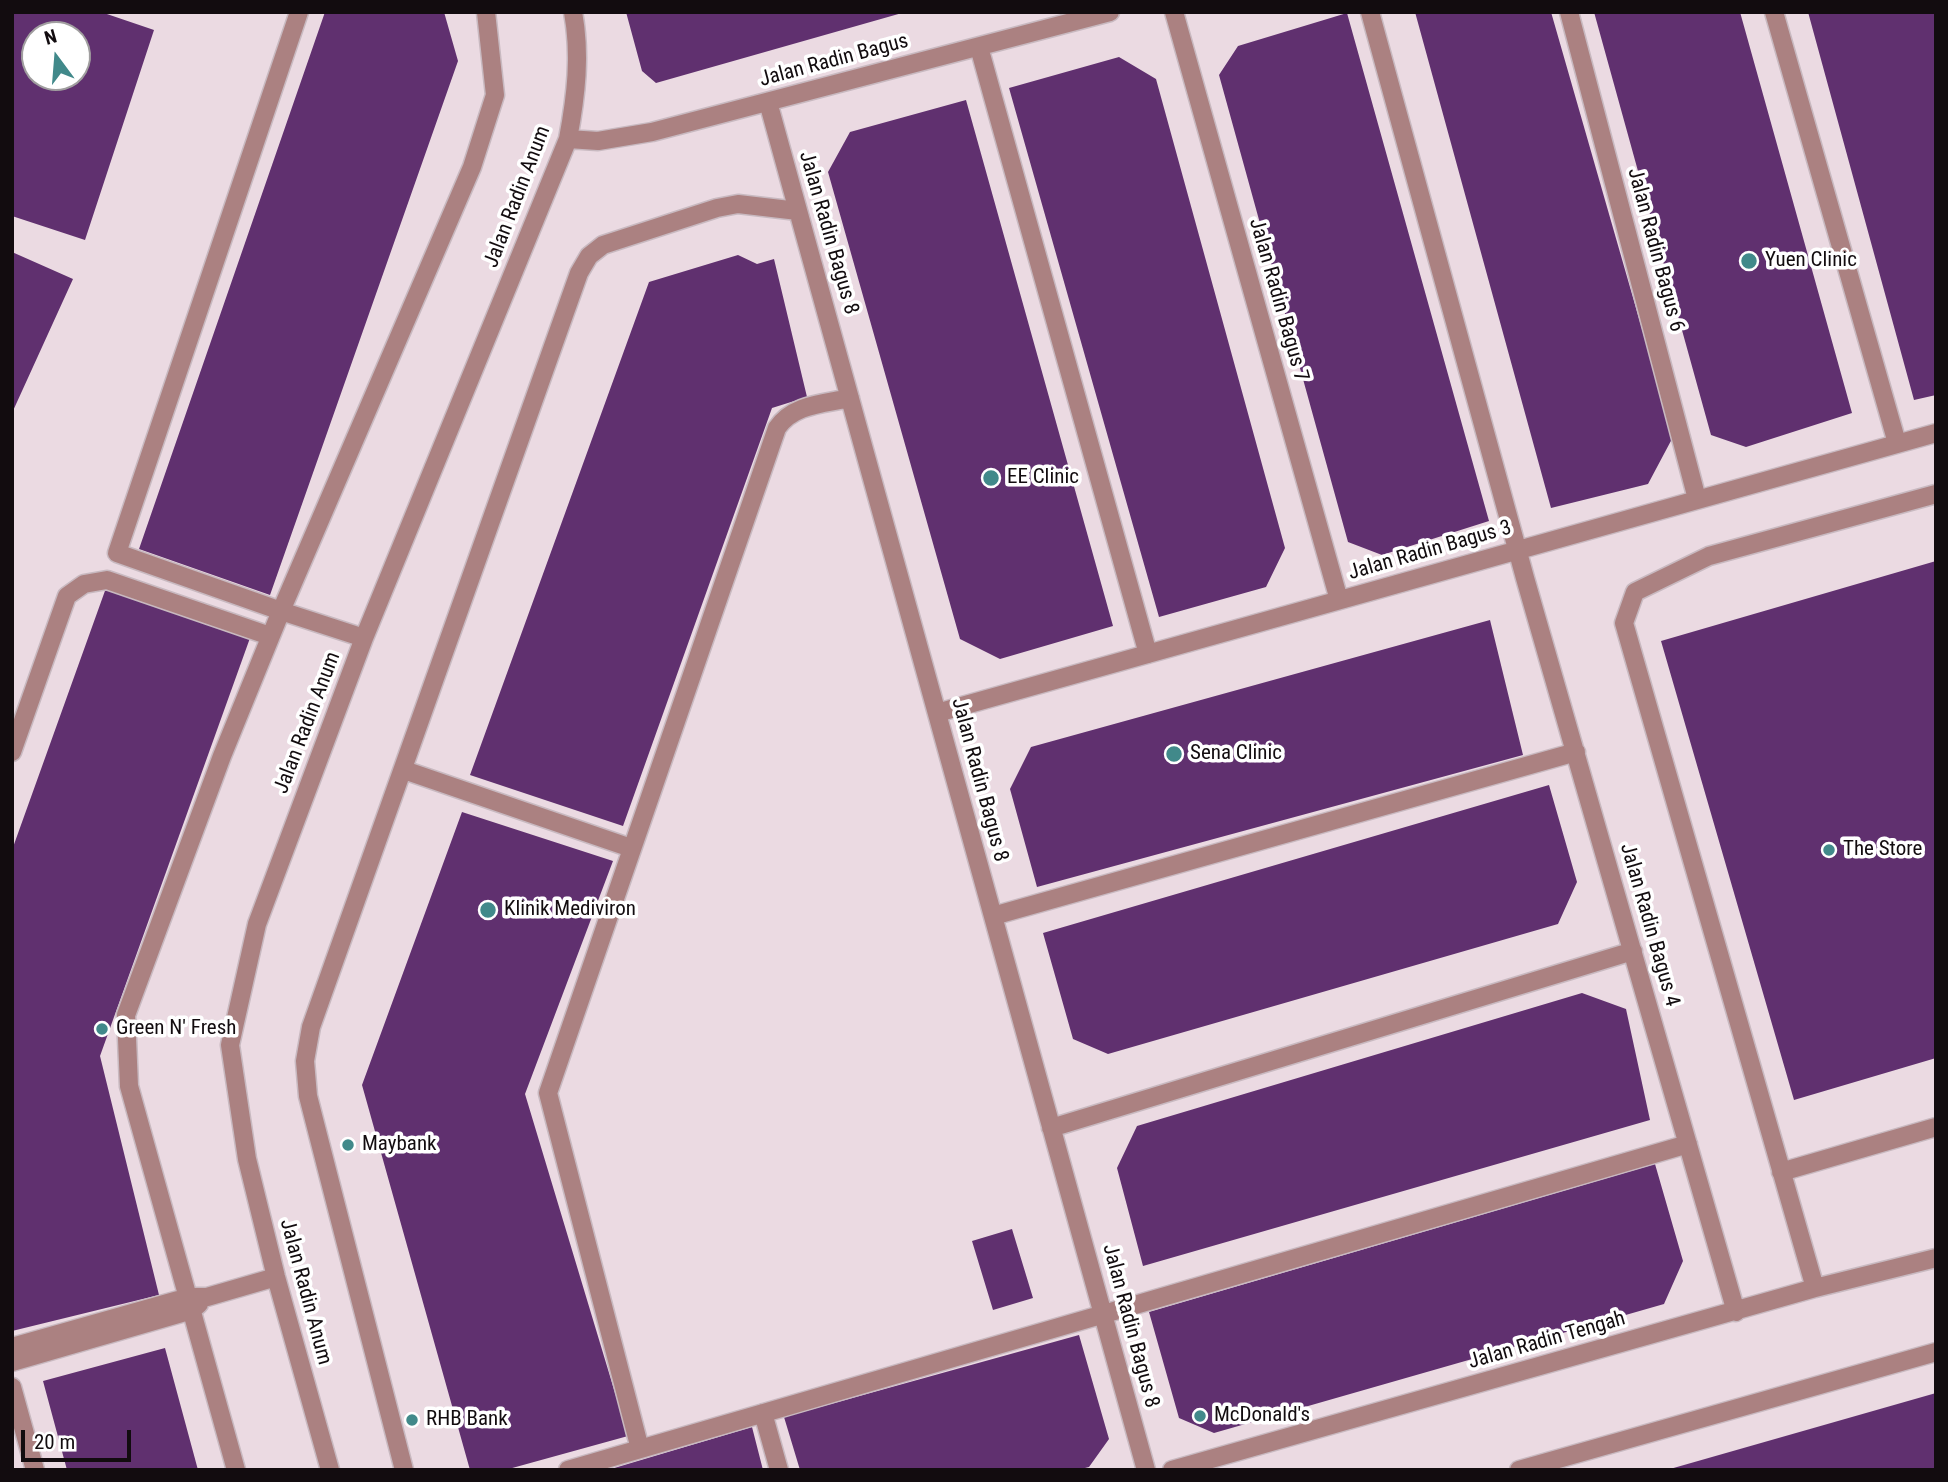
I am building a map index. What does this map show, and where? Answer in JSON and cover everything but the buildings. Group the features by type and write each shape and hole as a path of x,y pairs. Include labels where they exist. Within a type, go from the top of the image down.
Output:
{"street":[{"path":"299,12 117,553 364,638"},
{"path":"236,1470 129,1086 126,1015 222,756 270,636 472,167 495,95 486,12"},
{"name":"Jalan Radin Anum","path":"330,1470 276,1278 247,1159 230,1045 257,924 364,638 568,139 577,93 577,35 573,12"},
{"name":"Jalan Radin Bagus","path":"568,139 598,141 652,132 1110,12"},
{"name":"Jalan Radin Bagus 7","path":"1174,12 1339,600"},
{"name":"Jalan Radin Bagus 4","path":"1370,12 1518,550 1736,1312"},
{"name":"Jalan Radin Bagus 6","path":"1569,12 1698,499"},
{"path":"1774,12 1897,443"},
{"path":"979,47 1148,654"},
{"name":"Jalan Radin Bagus 8","path":"768,102 1146,1470"},
{"path":"404,1470 308,1096 306,1060 311,1027 574,286 589,256 603,245 717,208 738,204 798,211"},
{"path":"640,1448 548,1093 777,428 785,416 800,408 850,398"},
{"name":"Jalan Radin Bagus 3","path":"937,713 1936,433"},
{"path":"1815,1288 1624,623 1635,592 1709,556 1936,494"},
{"path":"12,752 67,596 84,584 107,580 270,636"},
{"path":"993,916 1576,752"},
{"path":"404,770 631,848"},
{"path":"1051,1128 1633,951"},
{"path":"1780,1172 1936,1126"},
{"path":"568,1470 1103,1312 1688,1144"},
{"name":"Jalan Radin Tengah","path":"1172,1470 1815,1288 1936,1258"},
{"path":"12,1362 207,1297 276,1278"},
{"path":"12,1347 190,1304"},
{"path":"1528,1469 1936,1352"},
{"path":"12,1387 35,1470"},
{"path":"763,1413 779,1470"}],"place":[{"name":"Yuen Clinic","path":"1749,261"},
{"name":"EE Clinic","path":"991,478"},
{"name":"Sena Clinic","path":"1174,754"},
{"name":"The Store","path":"1829,850"},
{"name":"Klinik Mediviron","path":"488,910"},
{"name":"Green N' Fresh","path":"102,1029"},
{"name":"Maybank","path":"348,1145"},
{"name":"McDonald's","path":"1200,1416"},
{"name":"RHB Bank","path":"412,1420"}]}
